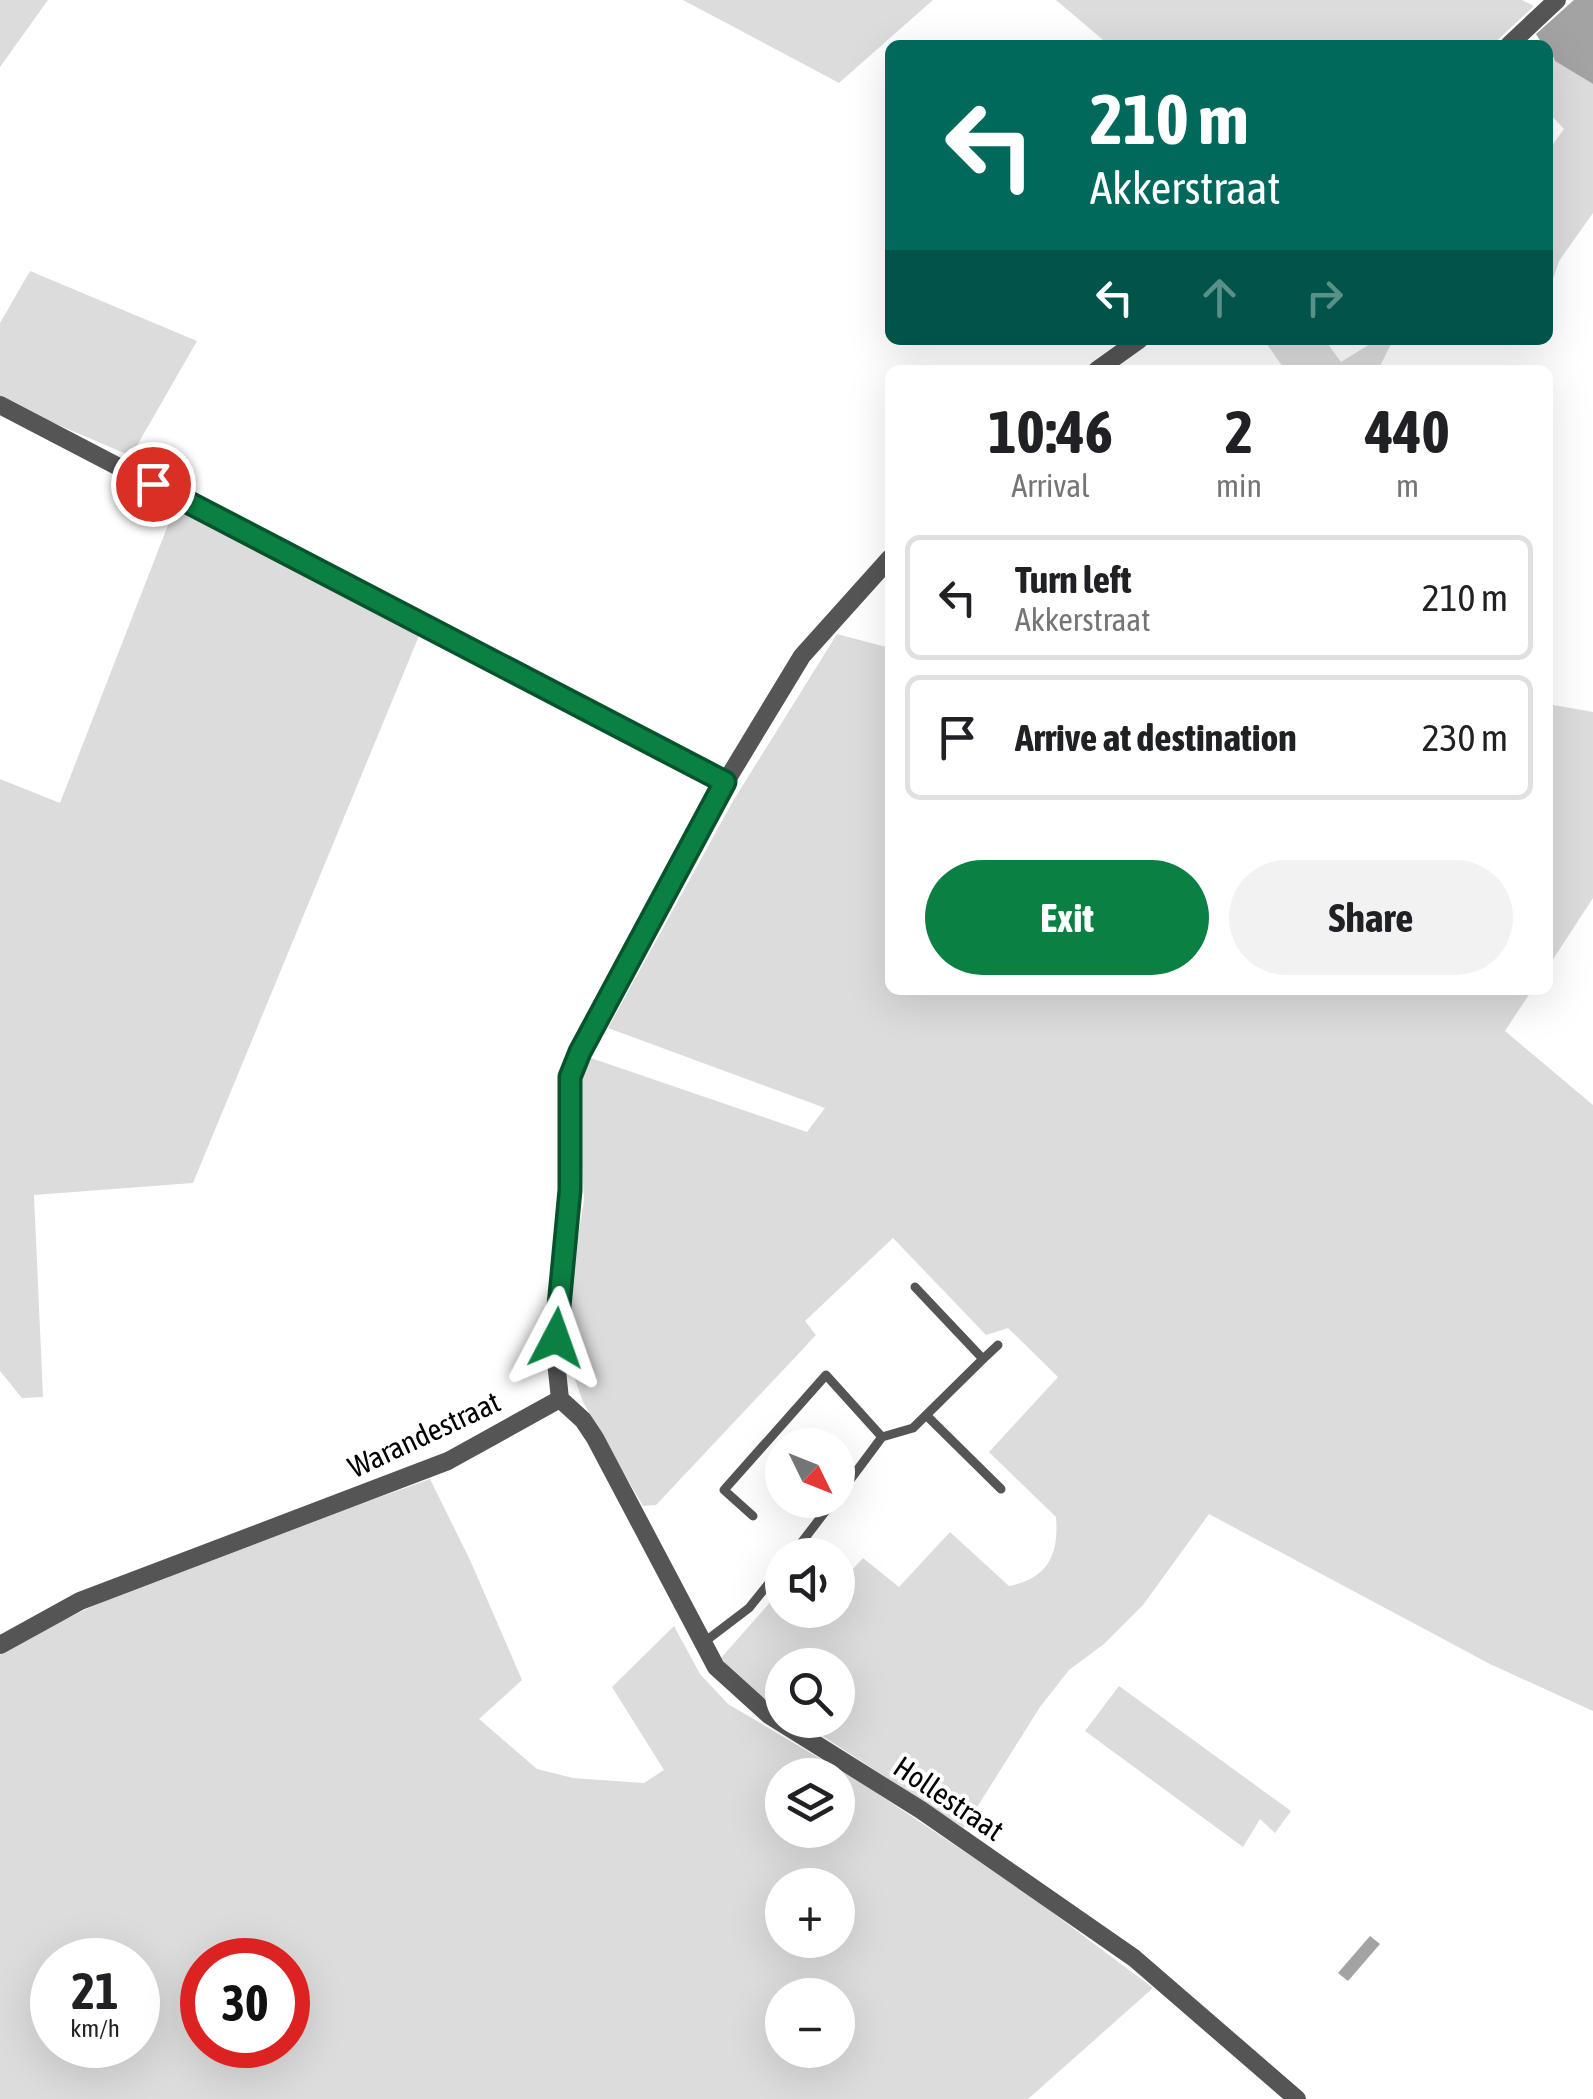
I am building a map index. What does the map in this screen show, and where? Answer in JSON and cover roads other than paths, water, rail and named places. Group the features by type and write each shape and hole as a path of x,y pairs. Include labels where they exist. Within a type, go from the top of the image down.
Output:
{"street":[{"path":"1514,40 1557,0"},
{"path":"1104,365 1133,345"},
{"path":"0,405 725,782"},
{"path":"560,1398 556,1310 570,1190 570,1077 725,782 802,656 885,564"},
{"name":"Hollestraat","path":"560,1398 596,1438 716,1667 752,1702 920,1810 1134,1958 1298,2099"},
{"name":"Warandestraat","path":"0,1645 80,1600 448,1460 560,1398"}],"lane":[{"path":"915,1287 983,1359"},
{"path":"855,1473 882,1437 913,1428 998,1345"},
{"path":"753,1516 724,1490 826,1375 882,1437"},
{"path":"926,1415 1001,1490"},
{"path":"805,1538 821,1518"},
{"path":"703,1643 749,1608 765,1588"}]}
